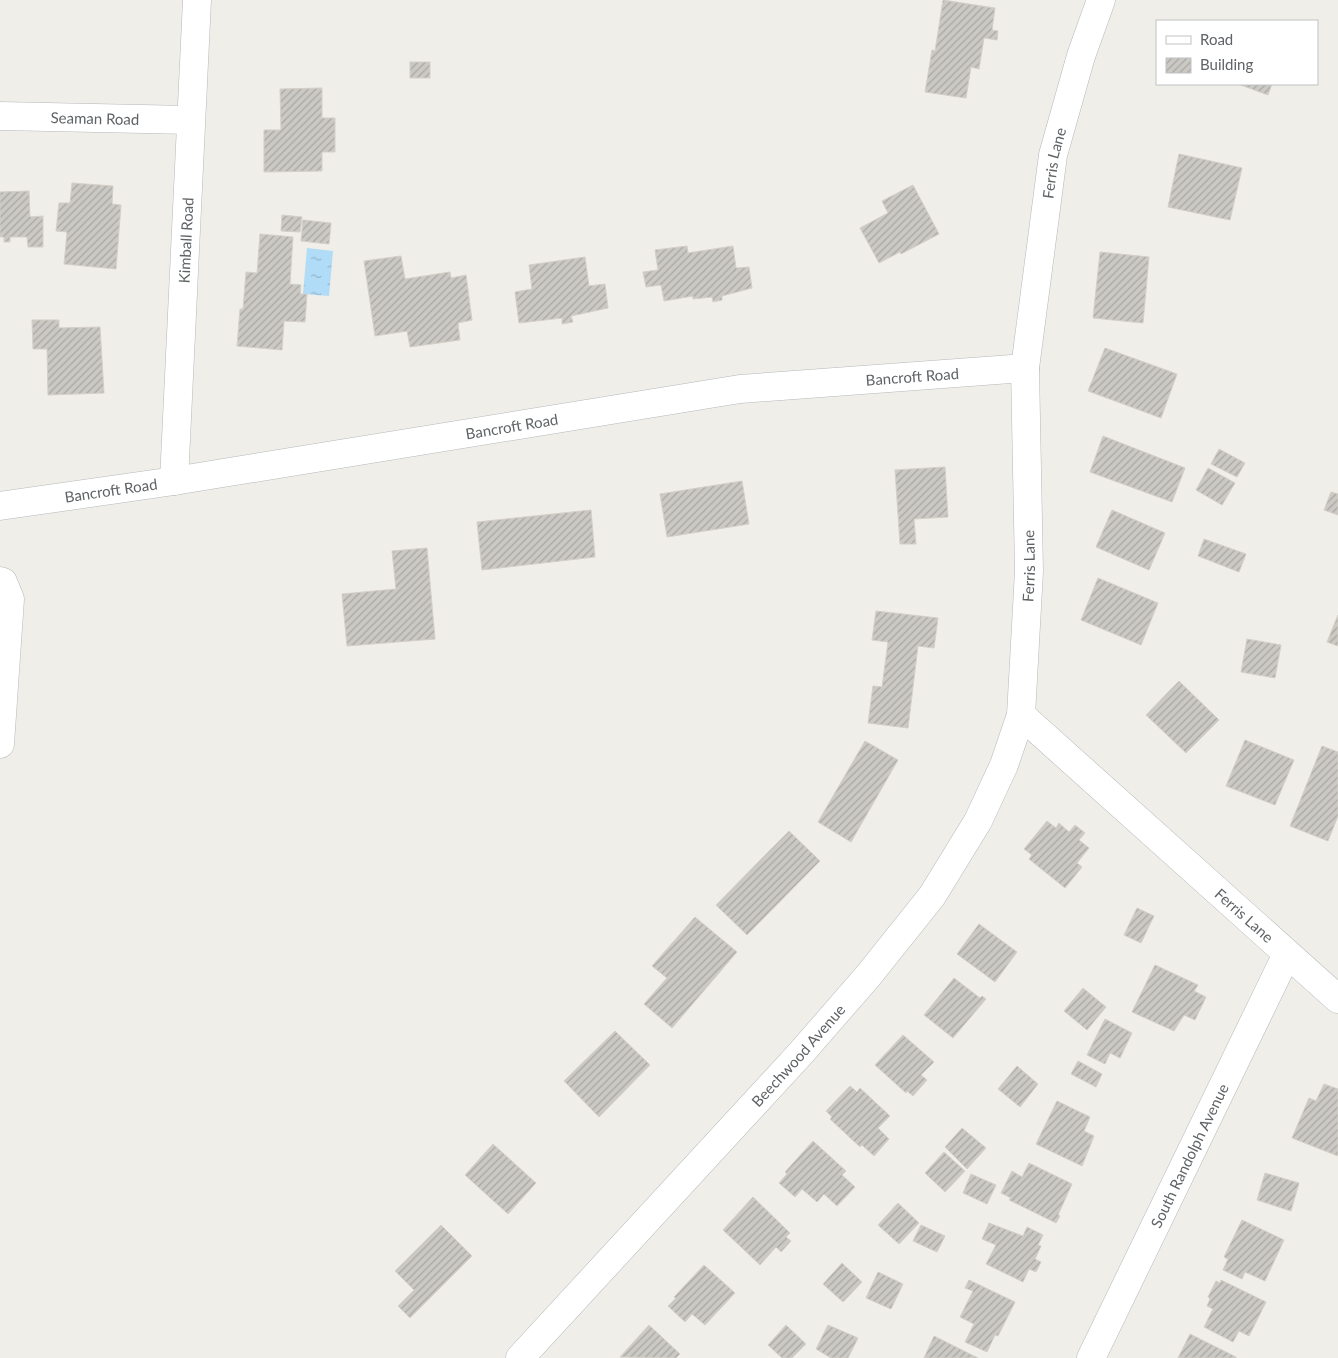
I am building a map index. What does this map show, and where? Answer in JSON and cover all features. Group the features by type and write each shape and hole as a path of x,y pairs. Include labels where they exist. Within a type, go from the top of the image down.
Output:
{"street":[{"name":"Kimball Road","path":"174,481 197,0"},
{"name":"Ferris Lane","path":"1101,0 1081,56 1053,155 1025,368 1029,570 1021,715 1338,999"},
{"name":"Seaman Road","path":"0,116 190,120"},
{"name":"Bancroft Road","path":"0,506 174,481 740,389 1025,368"},
{"path":"0,581 3,582 10,599 0,744"},
{"name":"Beechwood Avenue","path":"520,1358 801,1053 868,976 932,896 978,821 1004,765 1021,715"},
{"name":"South Randolph Avenue","path":"1091,1358 1288,954"}],"water":[{"path":"307,248 333,251 329,296 303,294"}],"building":[{"path":"943,0 995,8 992,30 998,31 997,40 984,38 979,69 971,67 966,98 925,92 932,50 935,51"},
{"path":"410,62 430,62 430,78 410,78"},
{"path":"1241,85 1272,85 1268,95"},
{"path":"322,88 322,118 335,118 335,152 322,152 322,171 264,172 264,130 281,130 280,89"},
{"path":"1179,154 1242,168 1230,220 1168,207"},
{"path":"72,183 113,186 112,204 121,205 116,269 64,264 67,232 56,231 59,203 70,203"},
{"path":"913,185 939,234 879,263 860,228 888,213 882,201"},
{"path":"29,191 30,217 43,216 43,247 28,247 27,237 10,237 10,242 4,242 4,237 0,237 0,192"},
{"path":"282,215 302,217 300,232 281,231"},
{"path":"303,220 331,223 329,244 301,241"},
{"path":"260,234 293,237 290,284 301,285 300,294 307,294 305,322 284,321 282,350 237,346 246,272 257,273"},
{"path":"687,246 688,253 733,246 736,268 749,267 752,288 722,296 722,300 713,302 712,297 693,299 693,296 664,301 661,285 646,287 643,272 658,270 655,250"},
{"path":"1100,252 1149,257 1143,323 1093,318"},
{"path":"401,256 405,279 450,272 451,278 466,275 472,320 458,323 460,340 410,347 407,331 375,336 364,261"},
{"path":"585,257 589,286 605,284 608,308 571,316 573,322 562,324 562,318 519,323 515,292 532,289 529,265"},
{"path":"32,320 59,320 59,328 100,327 104,393 48,395 47,349 33,349"},
{"path":"1105,348 1177,374 1161,418 1088,391"},
{"path":"1103,436 1185,468 1172,502 1090,472"},
{"path":"1219,449 1245,463 1237,477 1211,464"},
{"path":"945,467 948,517 914,519 916,544 900,544 895,470"},
{"path":"1208,468 1235,483 1222,505 1196,490"},
{"path":"742,481 749,524 667,537 660,494"},
{"path":"1331,492 1338,494 1338,515 1324,510"},
{"path":"591,510 595,557 482,570 477,522"},
{"path":"1112,510 1165,533 1149,570 1096,547"},
{"path":"1204,539 1246,554 1239,572 1198,556"},
{"path":"427,548 435,639 347,646 342,594 396,589 392,551"},
{"path":"1098,578 1158,603 1141,645 1081,620"},
{"path":"876,611 938,618 934,648 918,646 908,728 868,723 873,686 882,687 888,642 872,640"},
{"path":"1338,615 1338,646 1327,642"},
{"path":"1247,639 1281,645 1275,678 1241,672"},
{"path":"1179,681 1219,720 1186,753 1146,715"},
{"path":"1245,740 1294,760 1275,805 1226,786"},
{"path":"865,741 898,760 851,842 818,822"},
{"path":"1322,746 1338,752 1338,816 1328,841 1290,826"},
{"path":"1047,821 1056,828 1059,823 1069,832 1075,825 1085,833 1079,840 1089,848 1077,863 1082,867 1065,888 1029,859 1032,855 1024,849"},
{"path":"789,831 820,861 747,935 716,905"},
{"path":"1137,908 1154,916 1141,943 1124,935"},
{"path":"695,917 737,952 672,1028 644,1004 667,978 652,966"},
{"path":"979,924 1017,952 995,982 957,954"},
{"path":"1155,965 1198,985 1194,991 1206,997 1195,1020 1184,1015 1174,1031 1132,1012"},
{"path":"954,978 980,998 982,996 986,999 953,1038 924,1015"},
{"path":"1083,988 1106,1007 1087,1030 1064,1011"},
{"path":"1105,1019 1132,1033 1120,1058 1110,1053 1105,1064 1087,1055"},
{"path":"615,1031 650,1065 599,1117 564,1081"},
{"path":"903,1035 934,1062 921,1075 927,1080 913,1096 907,1091 906,1093 875,1065"},
{"path":"1078,1061 1102,1074 1096,1087 1071,1074"},
{"path":"1017,1066 1038,1084 1020,1107 998,1089"},
{"path":"1324,1084 1338,1089 1338,1156 1292,1138 1309,1098 1316,1101"},
{"path":"850,1086 857,1092 860,1088 890,1116 878,1128 889,1139 874,1156 862,1145 860,1147 830,1119 832,1117 826,1111"},
{"path":"1057,1101 1090,1117 1084,1131 1094,1136 1082,1166 1036,1144"},
{"path":"962,1128 986,1148 967,1169 945,1147"},
{"path":"813,1141 846,1171 842,1175 855,1187 837,1206 824,1194 817,1202 802,1189 795,1197 779,1183 787,1174 785,1172"},
{"path":"493,1144 536,1183 508,1214 465,1175"},
{"path":"944,1152 965,1171 945,1192 925,1173"},
{"path":"1029,1163 1072,1184 1056,1223 1009,1200 1011,1198 1001,1193 1012,1171 1022,1177"},
{"path":"1265,1173 1299,1183 1291,1211 1257,1200"},
{"path":"971,1174 996,1185 987,1204 963,1193"},
{"path":"753,1197 790,1233 786,1237 791,1241 781,1252 776,1247 760,1265 723,1230"},
{"path":"898,1203 919,1223 899,1244 878,1225"},
{"path":"1242,1220 1284,1240 1265,1281 1245,1272 1242,1279 1223,1270 1228,1259 1224,1257"},
{"path":"989,1223 1023,1236 1027,1227 1043,1235 1038,1245 1041,1246 1035,1259 1041,1262 1036,1272 1029,1269 1023,1282 986,1264 996,1245 982,1239"},
{"path":"441,1225 472,1256 410,1318 398,1306 414,1290 395,1271"},
{"path":"921,1225 945,1236 937,1252 913,1241"},
{"path":"842,1263 862,1282 843,1302 823,1284"},
{"path":"704,1265 735,1293 705,1325 692,1314 685,1322 668,1306"},
{"path":"878,1272 903,1284 891,1309 866,1298"},
{"path":"969,1280 1015,1302 998,1336 995,1335 987,1352 965,1342 974,1324 960,1317 973,1291 965,1288"},
{"path":"1221,1280 1266,1302 1249,1336 1239,1331 1233,1342 1204,1327 1213,1309 1207,1306 1210,1299 1208,1297 1216,1281 1220,1283"},
{"path":"649,1325 680,1354 676,1358 620,1357"},
{"path":"786,1325 806,1344 792,1358 782,1358 768,1345"},
{"path":"828,1325 858,1338 848,1358 831,1358 816,1349"},
{"path":"1190,1334 1236,1357 1236,1358 1178,1358"},
{"path":"934,1336 978,1358 924,1358"}]}
